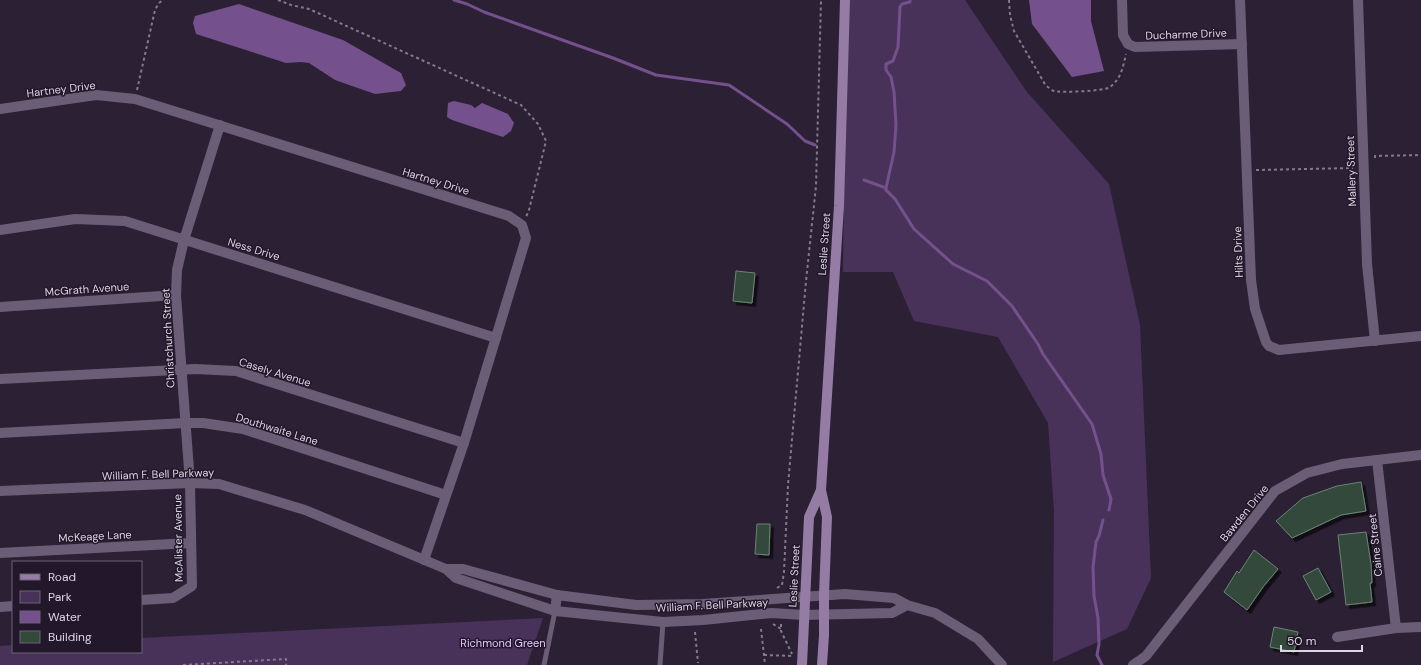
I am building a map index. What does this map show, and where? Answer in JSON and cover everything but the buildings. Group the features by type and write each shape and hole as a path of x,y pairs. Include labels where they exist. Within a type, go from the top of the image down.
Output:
{"main road":[{"name":"Leslie Street","path":"822,665 827,518 821,490 838,206 845,0"},
{"name":"Leslie Street","path":"802,665 809,517 821,490"}],"street":[{"path":"1122,0 1123,35 1128,44"},
{"name":"Hilts Drive","path":"1240,0 1250,280 1252,296 1266,342 1274,349 1284,350 1421,336"},
{"name":"Mallery Street","path":"1358,0 1367,264 1374,341"},
{"name":"Ducharme Drive","path":"1128,44 1135,47 1242,44"},
{"name":"Hartney Drive","path":"0,109 96,95 135,99 509,216 522,225"},
{"name":"Christchurch Street","path":"190,483 176,295 177,270 184,240 220,125"},
{"name":"Ness Drive","path":"0,230 75,220 125,221 496,338"},
{"path":"424,560 464,443 526,238 522,225"},
{"name":"McGrath Avenue","path":"0,307 176,295"},
{"name":"Casely Avenue","path":"0,379 195,369 236,371 464,443"},
{"name":"Douthwaite Lane","path":"0,433 186,422 203,423 243,429 446,495"},
{"name":"Bawden Drive","path":"1133,665 1146,656 1275,491 1307,473 1342,464 1421,455"},
{"name":"Caine Street","path":"1377,460 1396,628"},
{"name":"William F. Bell Parkway","path":"0,491 190,483 219,484 305,510 446,568 463,569 557,595 636,605 703,604 845,594 894,598 907,605 935,613 978,639 1002,665"},
{"name":"McAlister Avenue","path":"142,600 174,598 192,586 190,483"},
{"name":"McKeage Lane","path":"0,553 191,543"},
{"name":"William F. Bell Parkway","path":"446,568 456,578 555,612 663,622 703,620 771,613 892,613 907,605"},
{"path":"555,612 557,595"},
{"path":"0,607 12,606"},
{"path":"1337,637 1396,628 1421,627"}],"lane":[{"path":"544,665 555,612"},
{"path":"660,665 663,622"}],"path":[{"path":"135,99 155,10 159,3 163,0"},
{"path":"278,0 309,9 521,105 538,124 546,141 529,210 522,225"},
{"path":"782,585 792,438 816,186 821,0"},
{"path":"1009,0 1010,15 1014,30 1046,86 1055,91 1064,92 1108,89 1123,72 1128,44"},
{"path":"1375,161 1375,156 1421,154"},
{"path":"1246,170 1363,167"},
{"path":"764,655 793,656 781,631 781,624"},
{"path":"761,628 765,664"},
{"path":"695,632 698,662"},
{"path":"183,665 286,659 286,665"}],"green space":[{"path":"846,0 965,0 1027,92 1109,184 1140,325 1151,578 1127,629 1053,662 1054,511 1048,423 998,337 914,321 893,272 843,272"},
{"name":"Richmond Green","path":"543,618 527,665 0,665 0,646 12,645 12,653 142,653 142,638"}],"water":[{"path":"1029,0 1091,0 1091,21 1104,71 1072,77 1032,24"},
{"path":"239,4 343,40 401,73 406,85 401,91 375,94 335,80 309,63 286,63 196,34 193,23 195,16"},
{"path":"454,101 471,105 475,108 482,103 508,114 514,123 511,131 503,137 452,120 447,117 448,103"}],"waterway":[{"path":"454,0 656,75 729,85 787,124 805,141 815,145"},
{"path":"886,188 894,152 896,125 894,92 891,77 886,70 886,64 893,61 898,47 900,7 902,4 910,2 910,0"},
{"path":"864,180 886,188 886,190 895,199 914,229 953,264 987,281 1012,306 1038,344 1043,354 1092,424 1101,454 1103,475 1111,499 1109,510"},
{"path":"1102,665 1097,655 1099,644 1098,618 1094,596 1093,567 1096,542 1103,520"}]}
